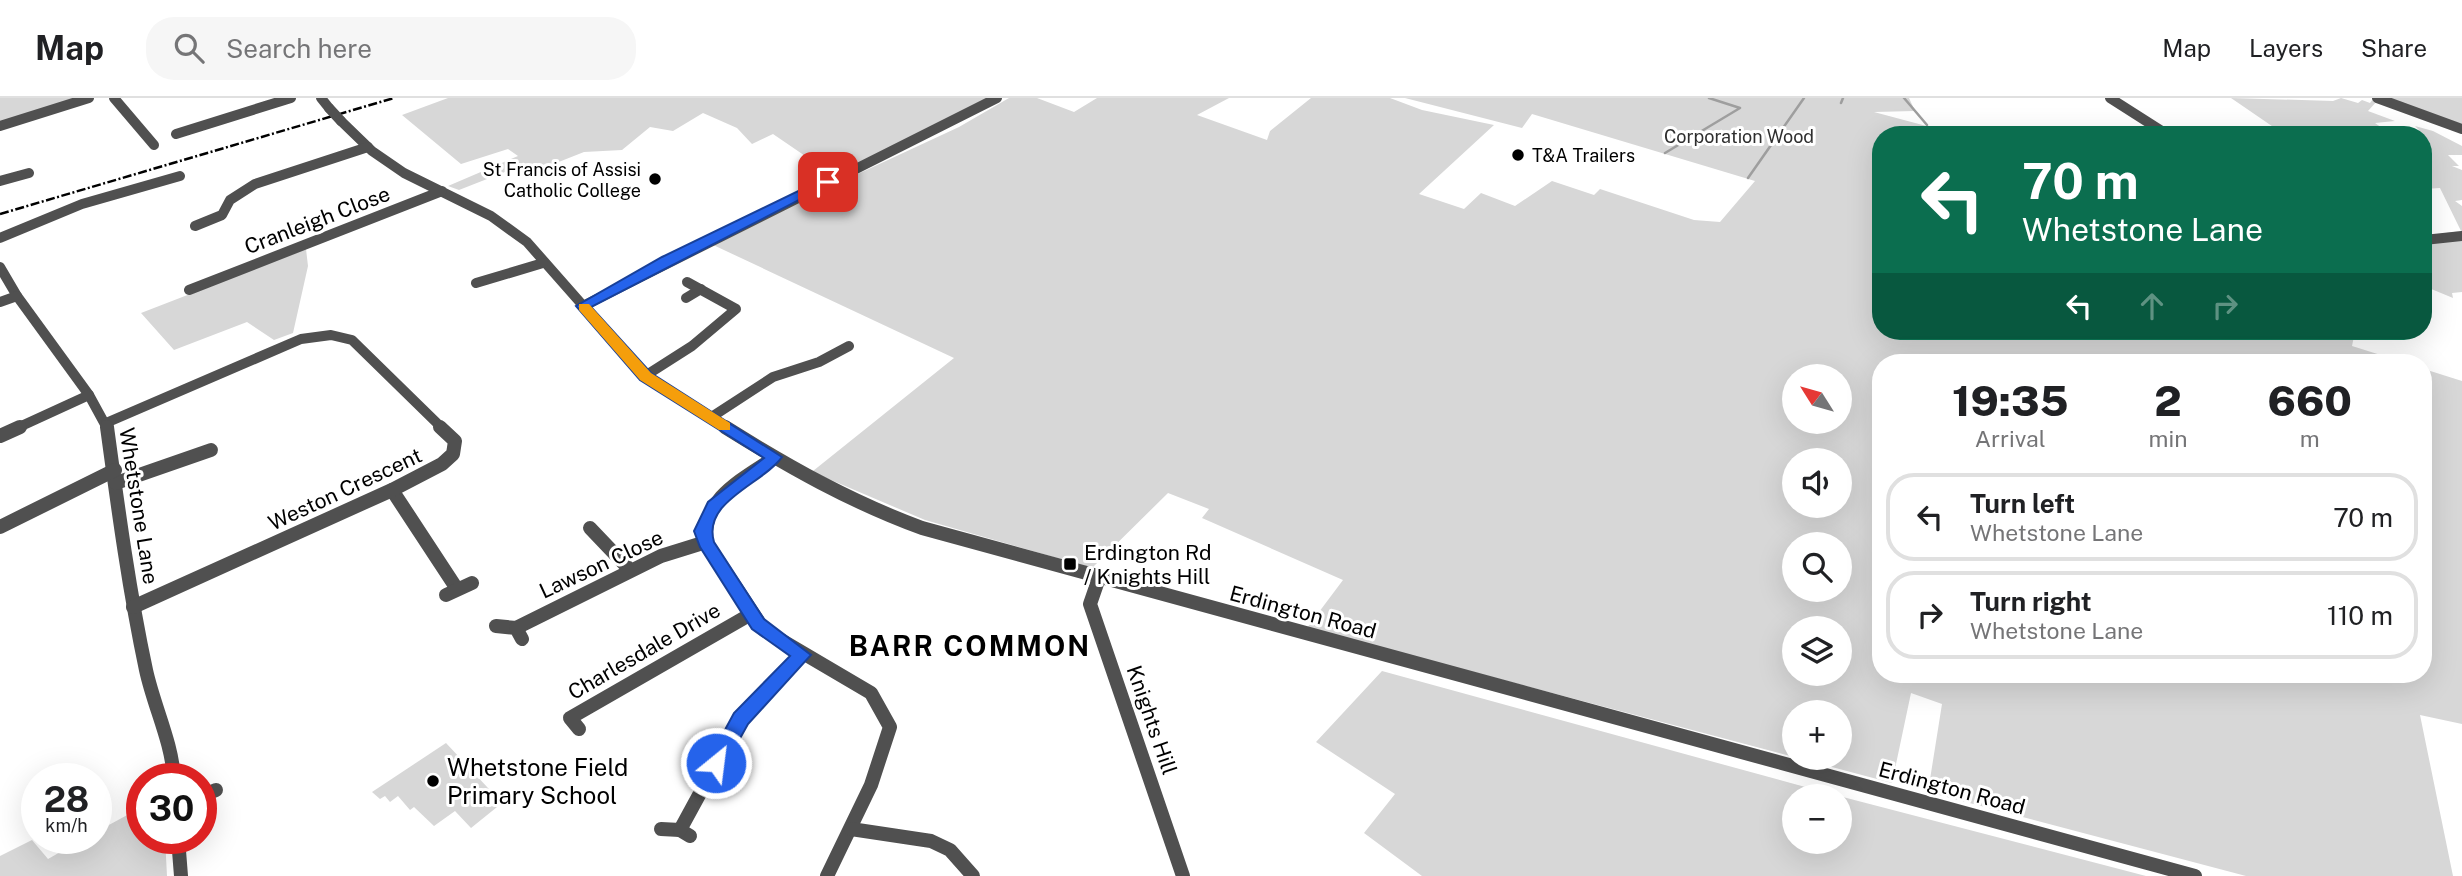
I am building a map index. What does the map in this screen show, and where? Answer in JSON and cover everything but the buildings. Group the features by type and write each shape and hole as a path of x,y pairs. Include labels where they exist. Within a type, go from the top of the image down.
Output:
{"street":[{"path":"0,127 89,98"},
{"path":"114,98 154,145"},
{"path":"182,131 291,98"},
{"name":"Erdington Road","path":"321,98 368,147 404,173 491,216 527,242 542,263 645,376 805,477 878,512 922,528 1100,578 2195,876"},
{"path":"583,306 667,260 867,166 997,98"},
{"path":"2110,98 2154,126"},
{"path":"2377,98 2462,129"},
{"path":"195,226 222,215 230,200 255,184 368,147"},
{"path":"0,181 29,172"},
{"path":"0,238 35,226 82,204 160,186 180,176"},
{"name":"Cranleigh Close","path":"189,290 201,281 387,215 442,191"},
{"path":"2432,239 2462,236"},
{"path":"477,285 542,263"},
{"name":"Whetstone Lane","path":"0,267 17,296 106,422 133,607 149,684 173,763"},
{"path":"645,376 692,346 736,309 687,282"},
{"path":"687,298 701,289"},
{"path":"0,302 17,296"},
{"name":"Weston Crescent","path":"106,422 301,339 320,335 342,336 357,344 455,441 453,454 442,464 392,490 133,607"},
{"path":"710,418 774,377 790,369 818,362 849,346"},
{"path":"818,362 824,374"},
{"path":"0,436 89,395"},
{"path":"0,527 116,476 204,455"},
{"path":"775,457 714,506 704,522 706,542 764,630 802,655 871,693 890,727 885,748 851,829 827,876"},
{"path":"392,490 452,592 472,583"},
{"path":"590,528 630,570"},
{"name":"Lawson Close","path":"496,626 519,633 630,570 661,556 706,542"},
{"name":"Knights Hill","path":"1100,578 1090,604 1184,876"},
{"name":"Charlesdale Drive","path":"579,729 570,718 751,614"},
{"path":"661,829 685,833 741,718 802,655"},
{"path":"851,829 931,841 950,850 973,876"},
{"path":"179,854 181,876"}],"green space":[{"path":"0,98 84,98 0,124"},
{"path":"448,98 989,98 833,175 773,134 752,144 737,128 703,113 673,131 650,127 622,150 584,152 546,167 532,164 520,166 459,190 448,186 518,156 508,149 461,164 402,115"},
{"name":"Corporation Wood","path":"1009,98 1037,98 1074,112 1097,98 1229,98 1197,115 1267,140 1270,131 1311,98 1390,98 1422,110 1494,125 1419,194 1464,209 1481,193 1515,206 1552,181 1594,195 1600,189 1694,220 1720,222 1755,181 1532,114 1522,128 1405,98 1909,98 1915,111 1874,112 1926,126 1872,126 1872,340 2353,340 2352,346 2378,354 1872,354 1872,683 2432,683 2432,372 2462,381 2462,724 2420,715 2453,876 2246,876 1928,792 1942,704 1911,693 1892,783 1843,770 1852,770 1852,700 1782,700 1782,754 1307,628 1343,580 1202,518 1209,509 1168,493 1092,568 925,520 813,471 954,358 709,243 959,127"},
{"path":"2231,98 2333,101 2341,98 2358,103 2362,100 2370,103 2373,99 2378,100 2368,111 2395,121 2375,123 2379,126 2272,126"},
{"path":"2380,98 2462,98 2462,124"},
{"path":"2432,131 2462,146 2462,155 2448,155 2459,166 2452,166 2462,170 2462,200 2455,201 2462,206 2462,233 2446,233 2461,231 2440,188 2432,188"},
{"path":"2462,239 2462,292 2452,293 2453,298 2432,289 2432,241"},
{"path":"306,249 308,266 293,333 274,340 247,322 174,350 141,313"},
{"path":"1382,671 1794,784 1782,784 1782,854 1852,854 1852,799 2146,876 1422,876 1364,833 1395,794 1316,742"},
{"path":"446,743 502,803 471,828 455,811 434,826 414,807 410,810 398,796 390,802 385,796 380,799 372,792"},
{"path":"126,816 126,854 166,854 167,876 0,876 0,856 21,846 21,854 44,854 48,859 57,854 112,854 112,823"}],"waterway":[{"path":"1665,153 1740,108 1709,98"},
{"path":"1748,178 1804,98"},
{"path":"1841,103 1843,98"},
{"path":"1904,98 1927,125"}],"railway":[{"path":"0,214 394,98"}],"slow traffic":[{"path":"584,307 620,351 645,376 724,426"}],"place":[{"name":"T&A Trailers","path":"1518,155"},
{"name":"St Francis of Assisi Catholic College","path":"655,179"},
{"name":"Erdington Rd / Knights Hill","path":"1070,564"},
{"name":"Whetstone Field Primary School","path":"433,781"}],"district":[{"name":"BARR COMMON","path":"970,645"}],"route":[{"path":"716,763 741,718 802,655 758,624 706,542 703,531 708,513 725,494 775,457 645,376 620,351 583,306 667,260 828,182"}]}
